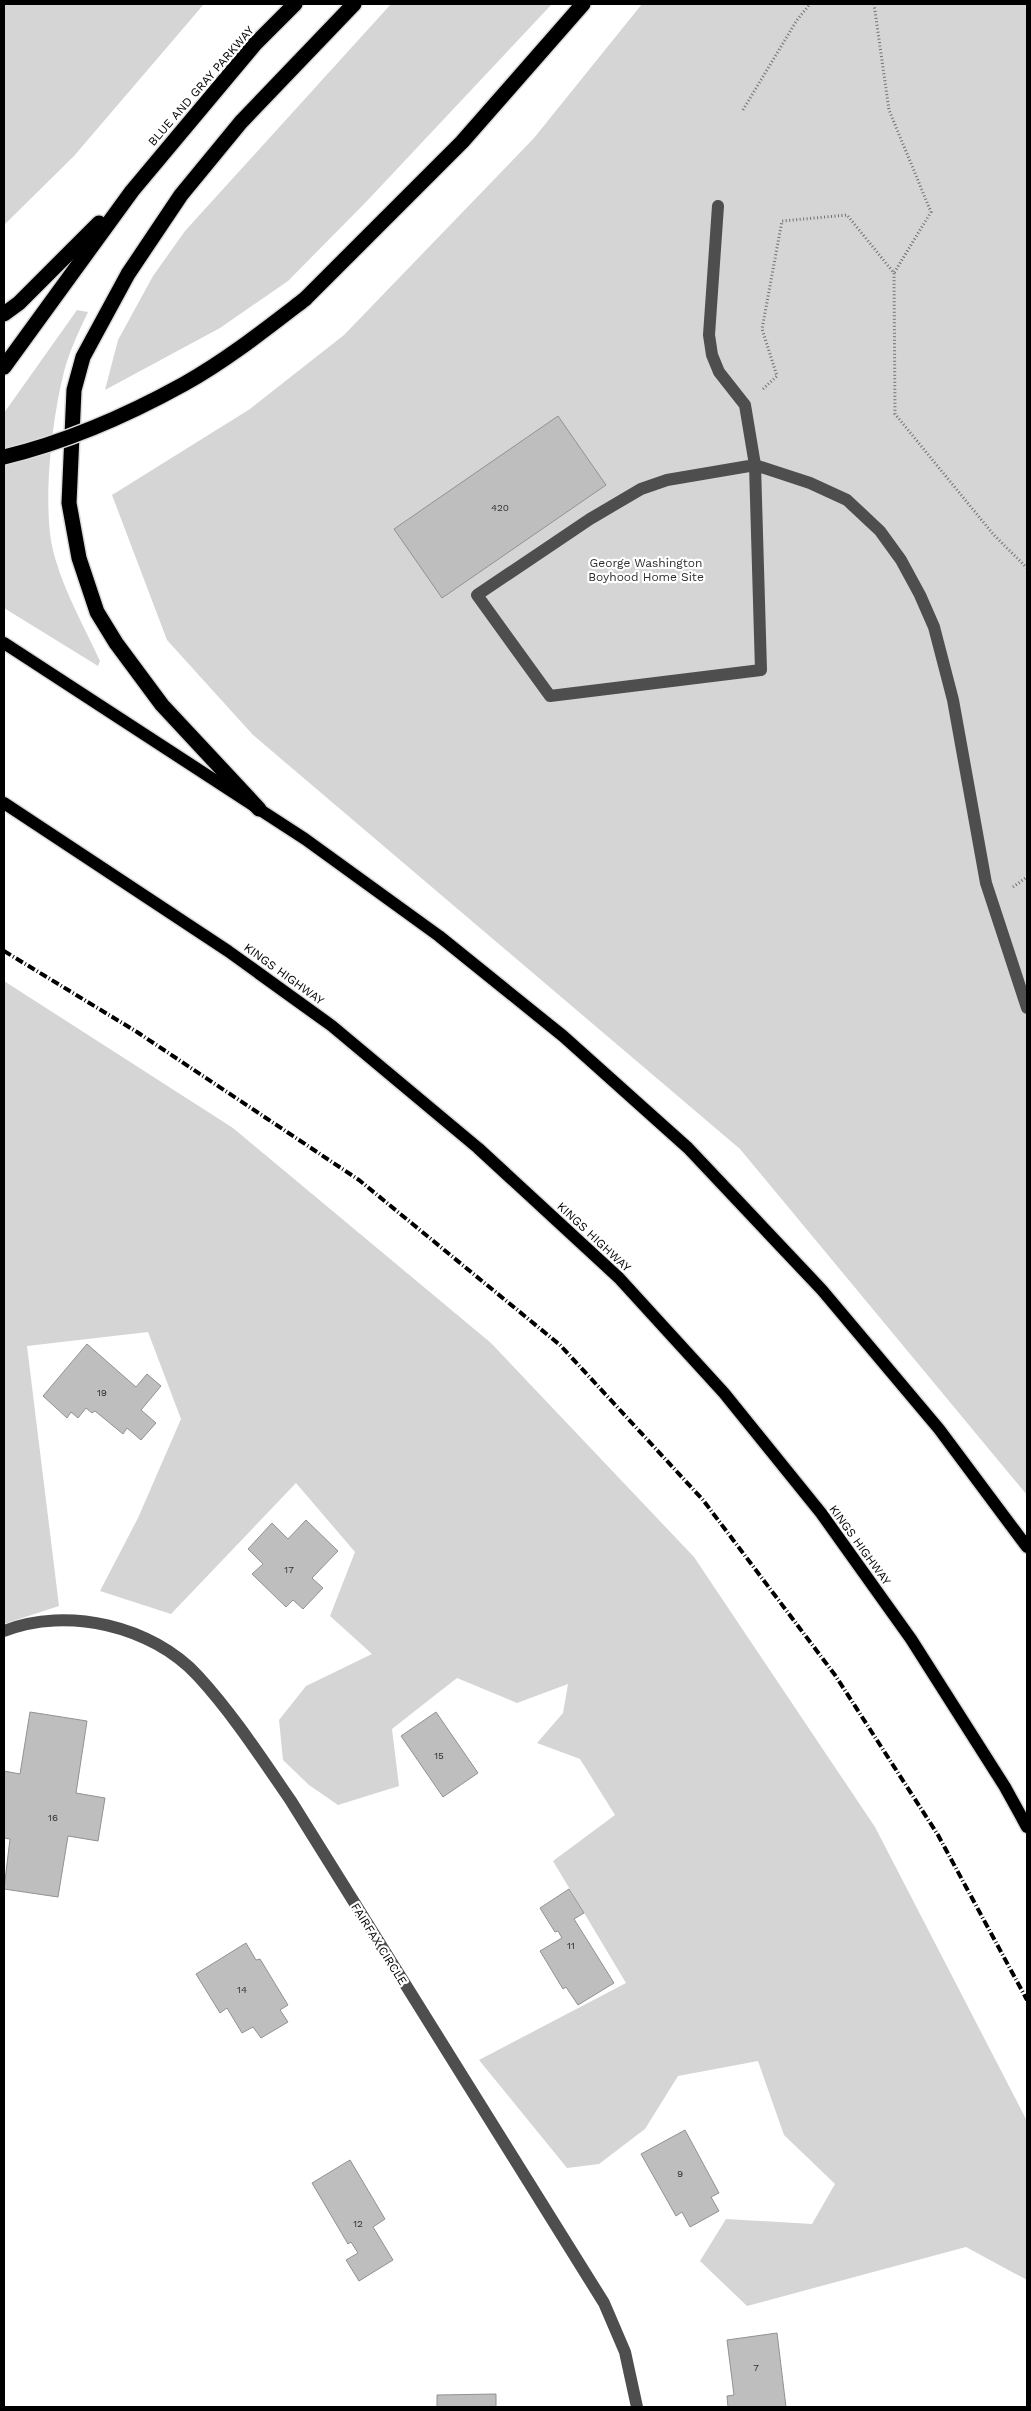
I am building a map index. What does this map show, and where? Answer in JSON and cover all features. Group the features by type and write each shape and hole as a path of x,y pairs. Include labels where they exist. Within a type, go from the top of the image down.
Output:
{"highway":[{"name":"BLUE AND GRAY PARKWAY","path":"132,191 255,44 295,4"},
{"path":"260,809 162,705 116,642 98,612 79,558 68,503 74,390 83,357 128,274 181,195 241,122 354,4"},
{"path":"4,457 33,450 113,420 185,384 244,346 305,298 462,142 583,4"},
{"path":"4,314 18,303 132,191"},
{"path":"4,367 132,191"}],"main road":[{"path":"4,643 305,839 439,936 563,1036 688,1148 728,1188 822,1290 939,1429 1027,1547"},
{"name":"KINGS HIGHWAY","path":"4,803 228,951 332,1026 478,1148 619,1278 724,1393 821,1513 911,1639 1005,1787 1027,1827"}],"street":[{"path":"718,206 709,335 712,355 719,372 745,405 755,465 761,670 550,696 476,595 590,519 641,490 667,480 755,465 810,483 847,500 880,531 901,560 934,626 953,700 986,884 1027,1008"},
{"name":"FAIRFAX CIRCLE","path":"4,1631 14,1626 53,1620 85,1621 131,1632 166,1650 197,1675 254,1748 291,1801 604,2303 625,2352 637,2407"}],"path":[{"path":"743,110 797,20 810,4"},
{"path":"874,4 889,110 931,212 894,273 895,414 993,534 1027,568"},
{"path":"777,376 762,329 782,221 847,215 894,273"}],"green space":[{"path":"4,4 204,4 74,156 4,225"},
{"path":"391,4 552,4 366,202 288,281 220,328 105,390 118,340 153,276 185,231"},
{"name":"George Washington Boyhood Home Site","path":"642,4 1027,4 1027,1495 740,1149 253,735 167,640 112,495 250,409 344,335 534,138"},
{"path":"77,310 88,312 68,360 55,415 50,461 49,528 61,576 100,661 98,666 4,608 4,413"},
{"path":"4,981 233,1128 491,1343 694,1557 875,1827 1027,2121 1027,2280 966,2247 747,2306 700,2261 726,2219 812,2224 835,2184 784,2135 758,2061 678,2076 645,2129 599,2164 567,2168 479,2060 626,1983 553,1861 615,1815 580,1759 537,1743 563,1713 568,1684 517,1703 457,1678 392,1729 399,1786 338,1805 309,1785 283,1760 279,1720 306,1686 372,1654 330,1616 355,1552 296,1483 171,1614 100,1591 138,1518 181,1419 148,1332 27,1346 59,1606 4,1624"}],"building":[{"path":"558,416 606,485 442,598 394,529"},
{"path":"87,1344 136,1387 147,1374 161,1386 141,1410 156,1423 141,1440 127,1428 123,1434 95,1411 92,1413 86,1408 78,1418 71,1412 67,1418 43,1396"},
{"path":"306,1520 338,1551 312,1578 323,1588 303,1609 293,1600 286,1607 252,1574 263,1564 248,1549 272,1523 288,1539"},
{"path":"30,1712 87,1721 76,1793 105,1798 98,1841 68,1836 58,1897 4,1889 10,1839 4,1838 4,1771 20,1774"},
{"path":"436,1712 478,1773 443,1797 401,1736"},
{"path":"569,1889 584,1913 574,1919 614,1983 578,2005 566,1987 563,1989 540,1951 562,1938 558,1931 555,1932 540,1908"},
{"path":"246,1943 256,1960 260,1959 288,2005 280,2010 288,2022 261,2038 253,2027 242,2033 227,2008 220,2013 196,1974"},
{"path":"685,2130 719,2193 711,2197 719,2211 690,2227 682,2212 676,2216 641,2154"},
{"path":"350,2160 385,2219 373,2227 393,2260 359,2281 346,2260 358,2253 351,2242 348,2244 312,2183"},
{"path":"777,2333 786,2407 728,2407 727,2396 734,2395 727,2340"},
{"path":"496,2394 496,2407 437,2407 437,2395"}],"railway":[{"path":"4,951 137,1032 359,1180 560,1345 703,1500 835,1675 938,1835 1027,2000"}]}
